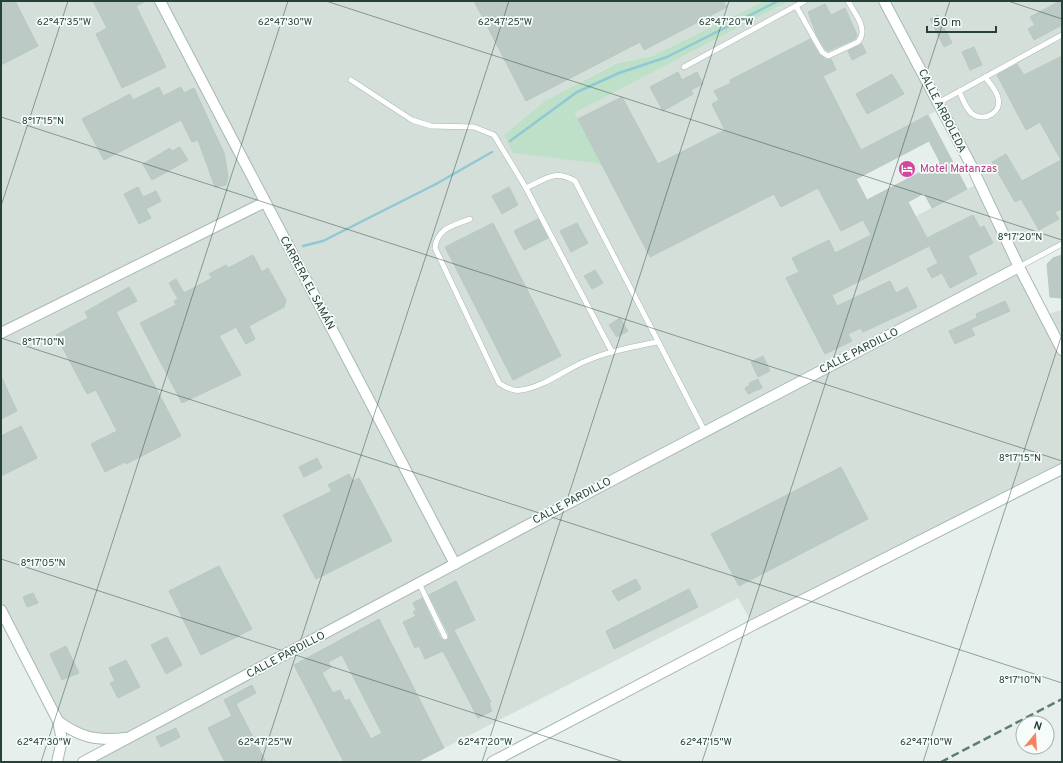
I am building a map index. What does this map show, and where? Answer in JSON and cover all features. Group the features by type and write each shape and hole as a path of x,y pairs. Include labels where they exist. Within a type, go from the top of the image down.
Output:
{"street":[{"name":"CARRERA EL SAMÁN","path":"160,1 455,564"},
{"name":"CALLE ARBOLEDA","path":"884,1 980,183 1019,267 1062,350"},
{"path":"1,333 265,202"},
{"name":"CALLE PARDILLO","path":"83,762 1019,267"},
{"path":"492,762 753,625 1059,471 1062,464"},
{"path":"1,610 58,720 62,740 56,762"},
{"path":"58,720 71,730 87,737 106,740 130,738"}],"lane":[{"path":"684,67 805,1"},
{"path":"796,6 822,52 828,56 858,42 861,38 863,32 862,27 848,1"},
{"path":"938,102 1062,35"},
{"path":"959,92 968,110 981,117 988,117 995,112 999,106 998,98 985,77"},
{"path":"351,80 412,120 431,126 474,127 494,135 526,188 612,352"},
{"path":"526,188 557,174 567,176 575,181 657,342 705,432"},
{"path":"470,219 442,231 436,239 435,248 499,383 508,389 520,391 586,361 612,352 657,342"},
{"name":"CALLE PARDILLO","path":"1019,267 1062,244"},
{"path":"419,583 445,637"}],"shaded area":[{"path":"1,1 764,1 652,56 616,63 546,100 602,163 575,113 789,1 1062,1 1062,244 1019,267 1044,315 1062,310 1062,464 1056,473 753,625 738,598 417,762 83,762 128,738 106,740 58,721 1,610","holes":["938,110 977,184 916,216 931,245 845,249 871,235 849,192 860,186 845,158"]}],"green space":[{"path":"764,1 789,1 575,113 602,164 513,153 504,135 546,100 617,63 652,56"}],"building":[{"path":"1,1 15,1 38,46 1,65"},
{"path":"93,1 146,1 136,6 166,67 122,88 96,34 107,28"},
{"path":"474,1 723,1 727,7 644,50 640,42 526,101"},
{"path":"1062,1 1062,25 1034,40 1028,29 1035,25 1030,17"},
{"path":"825,4 831,15 845,8 857,35 855,39 828,51 825,49 817,36 808,12"},
{"path":"938,15 952,43 944,47 930,19"},
{"path":"810,39 819,54 826,60 831,59 836,70 823,76 861,150 928,115 967,189 932,208 924,193 908,202 927,238 973,215 980,228 984,226 993,243 968,256 977,274 950,288 942,273 932,278 927,269 938,263 929,246 832,295 837,306 890,281 896,293 907,287 917,307 863,332 861,328 848,334 852,341 825,354 786,278 799,272 792,258 829,240 835,253 871,235 863,220 841,231 818,188 781,207 774,194 650,257 578,119 622,97 658,164 725,130 712,104 719,100 714,91 731,83 730,80","holes":["929,141 940,162 867,200 856,179"]},
{"path":"862,44 866,53 852,60 848,51"},
{"path":"974,47 982,65 970,70 962,52"},
{"path":"1062,56 1062,209 1055,212 1059,219 1039,230 1021,199 1015,202 992,162 1006,154 1022,181 1061,160 1040,122 1026,130 997,75 1017,64 1024,75"},
{"path":"678,72 682,80 697,72 703,84 691,90 693,94 663,111 650,87"},
{"path":"892,74 904,94 867,114 856,94"},
{"path":"159,87 163,96 181,87 184,93 194,88 224,153 228,176 226,185 215,187 198,140 192,142 181,120 104,160 82,119 130,94 133,100"},
{"path":"180,147 188,160 152,180 143,164 170,148 172,151"},
{"path":"138,187 143,197 156,191 161,201 146,209 151,218 139,224 124,194"},
{"path":"509,187 518,205 502,214 492,196"},
{"path":"538,219 548,238 524,250 514,231"},
{"path":"493,223 561,356 513,380 445,247"},
{"path":"577,223 588,243 571,252 560,231"},
{"path":"253,255 262,272 268,268 286,300 284,307 249,326 255,339 246,344 236,327 219,336 241,375 182,403 140,323 176,305 174,301 178,299 169,283 176,279 184,293 212,278 209,274 226,265 228,268"},
{"path":"1062,255 1062,298 1050,297 1047,264 1053,258"},
{"path":"595,270 603,283 592,289 584,276"},
{"path":"129,287 137,301 116,312 181,436 126,464 125,462 105,472 91,444 117,431 96,390 87,394 56,335 88,318 85,312"},
{"path":"1005,301 1010,311 971,328 975,335 955,344 949,331 977,318 976,314"},
{"path":"620,318 628,331 617,337 609,325"},
{"path":"763,356 770,371 758,377 751,362"},
{"path":"1,376 17,411 1,419"},
{"path":"758,379 762,388 748,394 745,388 750,385 749,383"},
{"path":"21,426 37,458 1,476 1,436"},
{"path":"317,458 322,468 304,477 299,467"},
{"path":"841,467 868,519 739,586 711,534"},
{"path":"349,474 353,481 359,478 392,541 316,579 283,515 332,491 328,485"},
{"path":"219,566 252,629 201,655 169,591"},
{"path":"636,579 641,589 618,601 612,591"},
{"path":"456,581 475,620 454,630 491,702 489,703 492,711 478,718 443,651 425,659 419,646 415,648 403,622 416,616 413,612 416,610 413,603 422,598 441,639 447,640 449,635 429,595"},
{"path":"689,589 698,607 614,649 606,631"},
{"path":"33,593 38,603 27,607 23,597"},
{"path":"379,619 444,748 417,762 344,762 294,665","holes":["342,655 382,733 371,739 349,699 345,701 340,690 333,693 322,673 331,667 328,662"]},
{"path":"167,637 182,665 166,674 151,645"},
{"path":"66,646 79,673 62,680 50,654"},
{"path":"126,660 140,687 118,698 110,683 115,681 109,668"},
{"path":"252,685 256,693 236,704 266,762 225,762 208,728 232,716 224,700"},
{"path":"176,728 180,737 161,747 156,737"}],"waterway":[{"path":"510,141 577,92 619,73 667,57 778,1"},
{"path":"303,246 323,241 436,184 492,152"}],"railway":[{"path":"941,762 1062,699"}],"place":[{"name":"Motel Matanzas","path":"907,169"}]}
